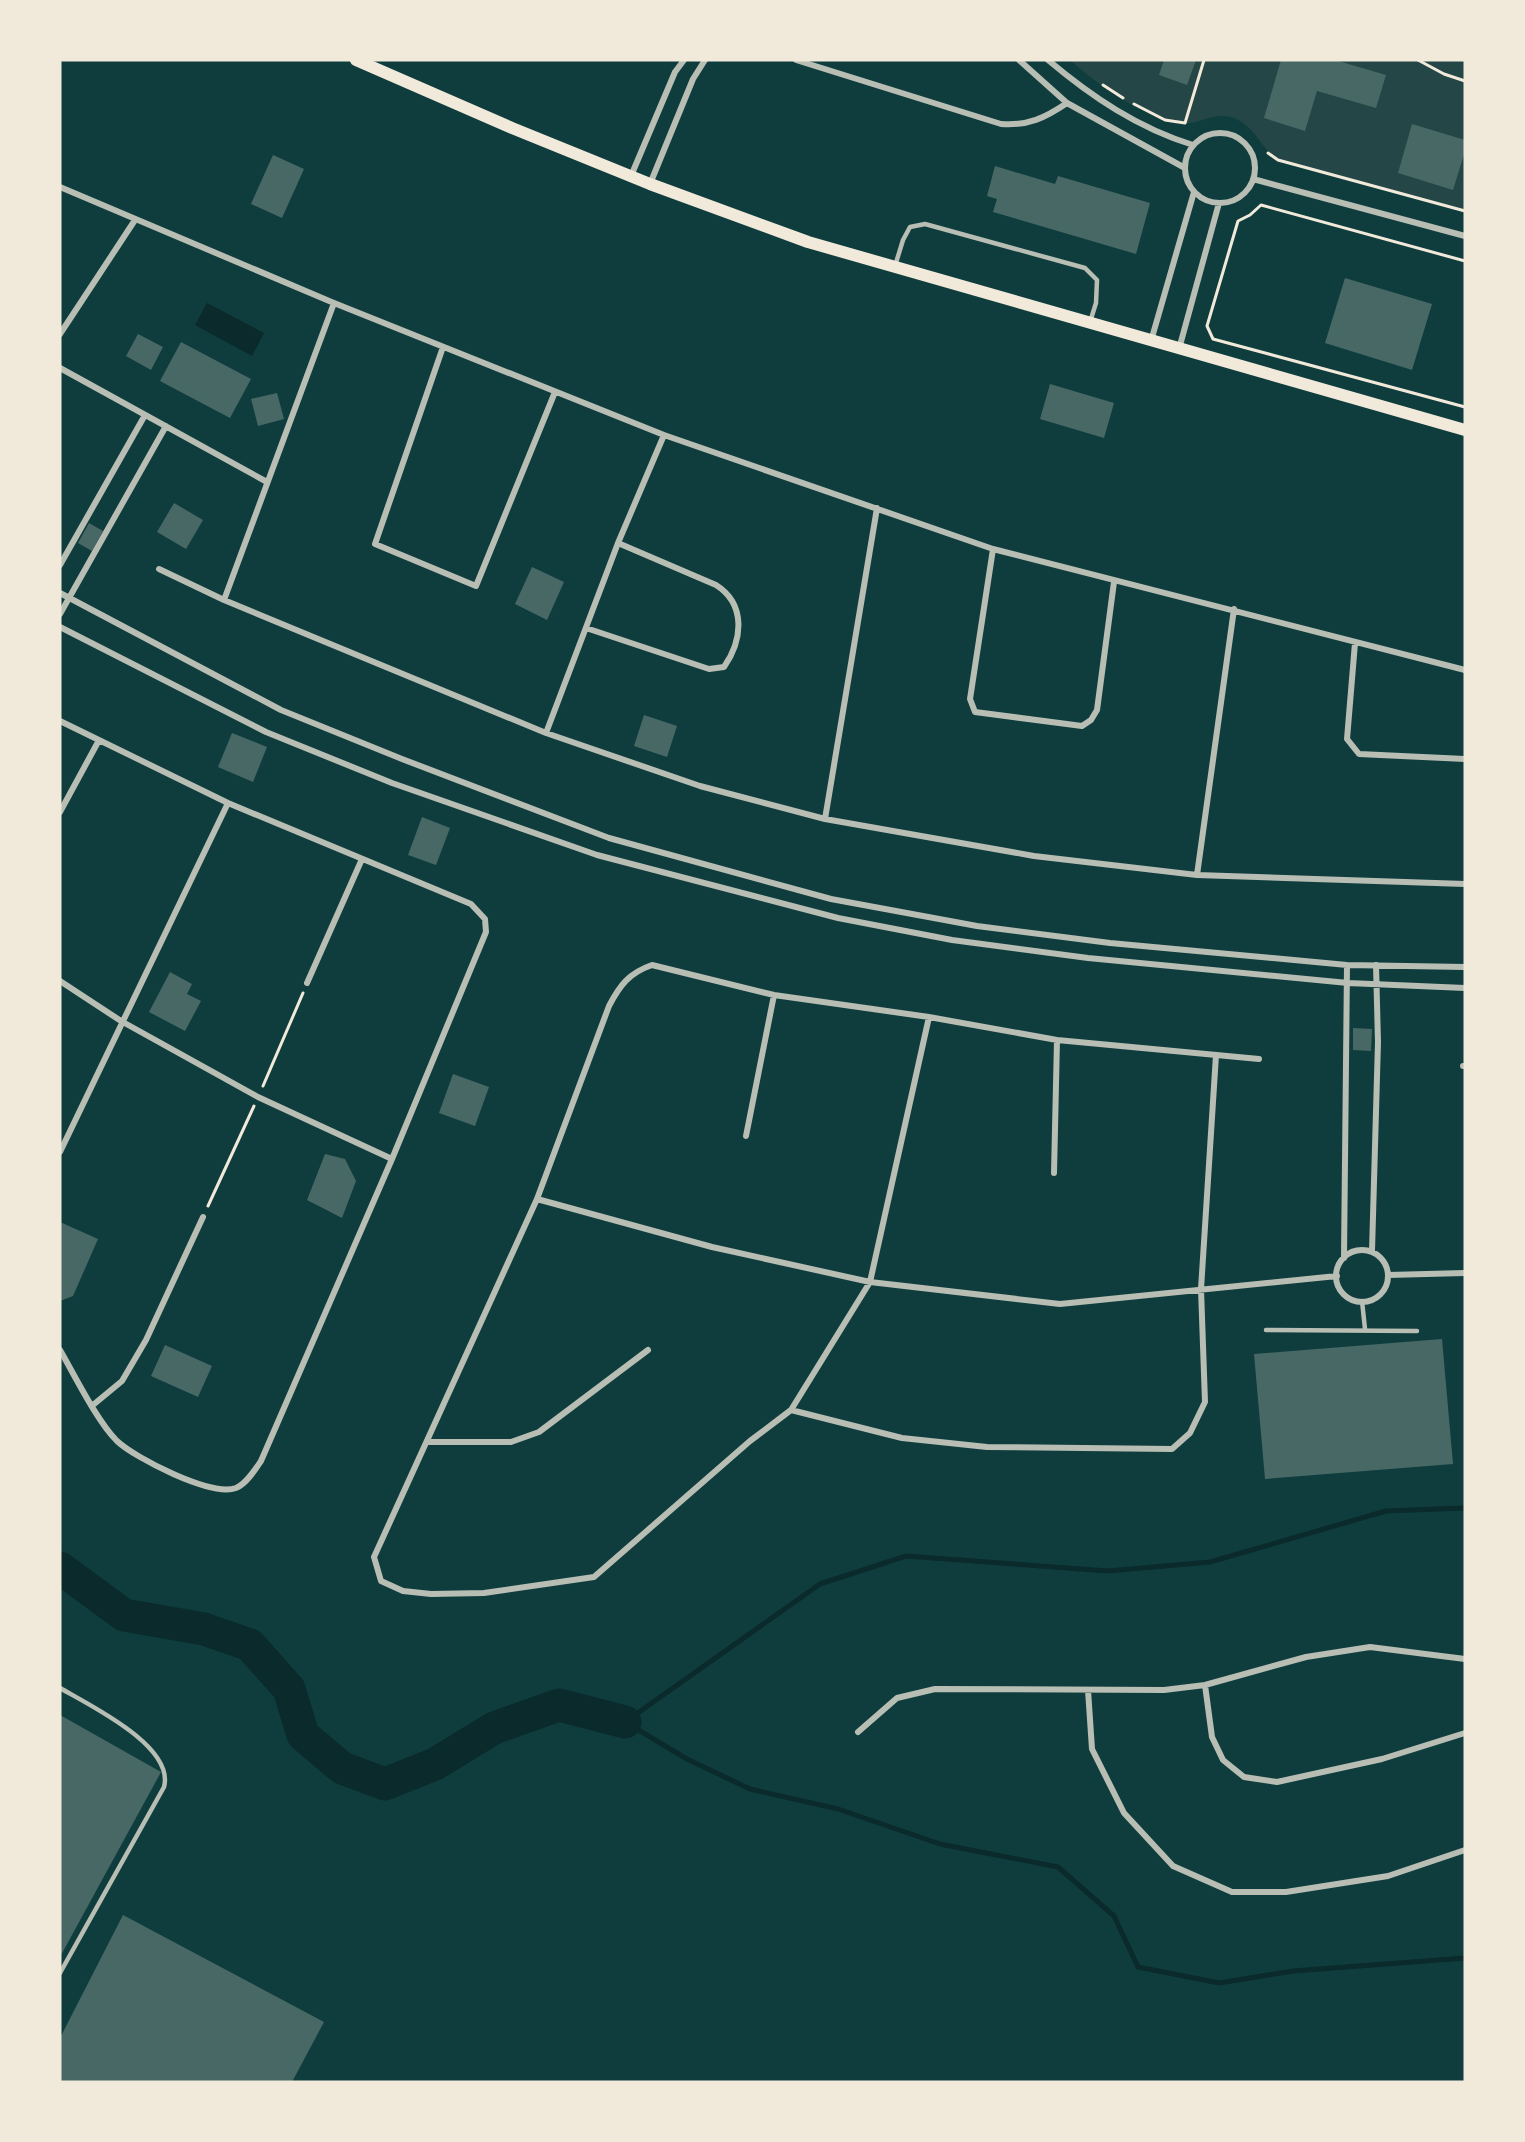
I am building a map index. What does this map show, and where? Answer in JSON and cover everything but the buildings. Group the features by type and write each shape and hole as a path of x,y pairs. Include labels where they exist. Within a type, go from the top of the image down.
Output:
{"main road":[{"path":"356,60 512,128 650,184 808,242 1465,430"}],"street":[{"path":"631,176 675,72 684,60"},
{"path":"650,184 693,80 705,60"},
{"path":"796,60 1000,124 1022,126 1037,121 1067,103"},
{"path":"1019,60 1067,103 1185,168"},
{"path":"1048,60 1078,86 1122,115 1166,137 1193,145"},
{"path":"1214,134 1226,134 1237,138 1252,155 1255,167 1253,179 1240,197 1219,203 1210,202 1194,192 1186,177 1185,168 1193,145 1214,134"},
{"path":"1253,179 1465,236"},
{"path":"60,187 334,303 664,435 993,549 1114,582 1234,609 1355,643 1465,670"},
{"path":"1151,341 1194,192"},
{"path":"1179,349 1219,203"},
{"path":"60,334 135,220"},
{"path":"224,600 334,303"},
{"path":"443,347 375,544 476,586 555,392"},
{"path":"60,368 267,482"},
{"path":"60,565 145,415"},
{"path":"60,614 166,426"},
{"path":"546,733 618,543 664,435"},
{"path":"825,819 877,508"},
{"path":"586,628 709,669 724,667 738,643 735,604 730,594 716,585 618,543"},
{"path":"993,549 970,699 975,712 1082,726 1091,720 1097,710 1114,582"},
{"path":"159,568 224,600 546,733 700,786 825,819 1034,856 1197,875 1465,884"},
{"path":"60,593 281,710 609,838 831,899 977,926 1110,943 1347,965 1465,967"},
{"path":"1197,875 1234,609"},
{"path":"60,627 266,732 392,783 597,855 838,918 952,940 1088,958 1348,983 1465,988"},
{"path":"1355,643 1347,739 1359,754 1465,759"},
{"path":"60,721 98,742 228,803 471,904 479,910 486,932 302,1371 261,1461 250,1476 236,1488 219,1488 154,1465 134,1454 116,1439 60,1350"},
{"path":"60,812 98,742"},
{"path":"60,1152 121,1021 228,803"},
{"path":"307,983 362,860"},
{"path":"929,1017 870,1282 791,1410 750,1441 594,1577 484,1593 431,1594 403,1590 381,1581 374,1557 537,1199 609,1006 621,984 635,971 652,965 774,996 929,1017 1057,1040 1259,1059"},
{"path":"1344,1258 1357,1250 1372,1251 1383,1261 1388,1275 1387,1283 1377,1297 1362,1301 1347,1296 1338,1284 1337,1276 1344,1258 1347,965"},
{"path":"1372,1251 1378,1042 1376,965"},
{"path":"60,981 121,1021 258,1097 392,1159"},
{"path":"747,1136 774,996"},
{"path":"1054,1173 1057,1040"},
{"path":"791,1410 902,1438 987,1447 1172,1449 1190,1432 1204,1402 1201,1289 1216,1055"},
{"path":"537,1199 711,1247 870,1282 1060,1304 1337,1276"},
{"path":"93,1405 122,1381 146,1340 203,1216"},
{"path":"1388,1275 1465,1273"},
{"path":"426,1442 511,1442 539,1431 648,1350"},
{"path":"858,1732 897,1698 935,1689 1164,1690 1205,1685 1306,1656 1370,1647 1465,1659"},
{"path":"1205,1685 1212,1737 1223,1761 1244,1777 1277,1782 1382,1759 1465,1733"},
{"path":"1088,1690 1092,1749 1124,1813 1173,1866 1232,1892 1286,1892 1388,1876 1465,1850"}],"lane":[{"path":"895,266 903,240 910,227 925,224 1084,268 1096,280 1096,303 1090,324"},
{"path":"1362,1301 1365,1329"},
{"path":"1266,1330 1417,1331"},
{"path":"60,1688 130,1730 156,1756 165,1768 167,1777 164,1787 60,1973"}],"path":[{"path":"1094,79 1166,120 1185,123 1204,60"},
{"path":"1418,60 1444,74 1465,81"},
{"path":"1268,153 1278,160 1465,211"},
{"path":"1465,261 1261,205 1250,215 1238,221 1207,326 1213,339 1465,407"}],"shaded area":[{"path":"1070,60 1465,60 1465,211 1278,160 1249,128 1229,116 1215,116 1196,122 1182,123 1153,115 1122,99"},
{"path":"207,303 264,333 252,356 195,325"}],"waterway":[{"path":"1465,1508 1386,1511 1210,1562 1108,1571 906,1556 820,1584 625,1722 687,1759 750,1789 838,1809 940,1844 1058,1867 1114,1916 1138,1967 1219,1983 1293,1971 1465,1958"},
{"path":"60,1568 124,1615 204,1629 250,1645 289,1689 303,1735 342,1768 385,1784 435,1764 494,1728 559,1705 625,1722"}]}
